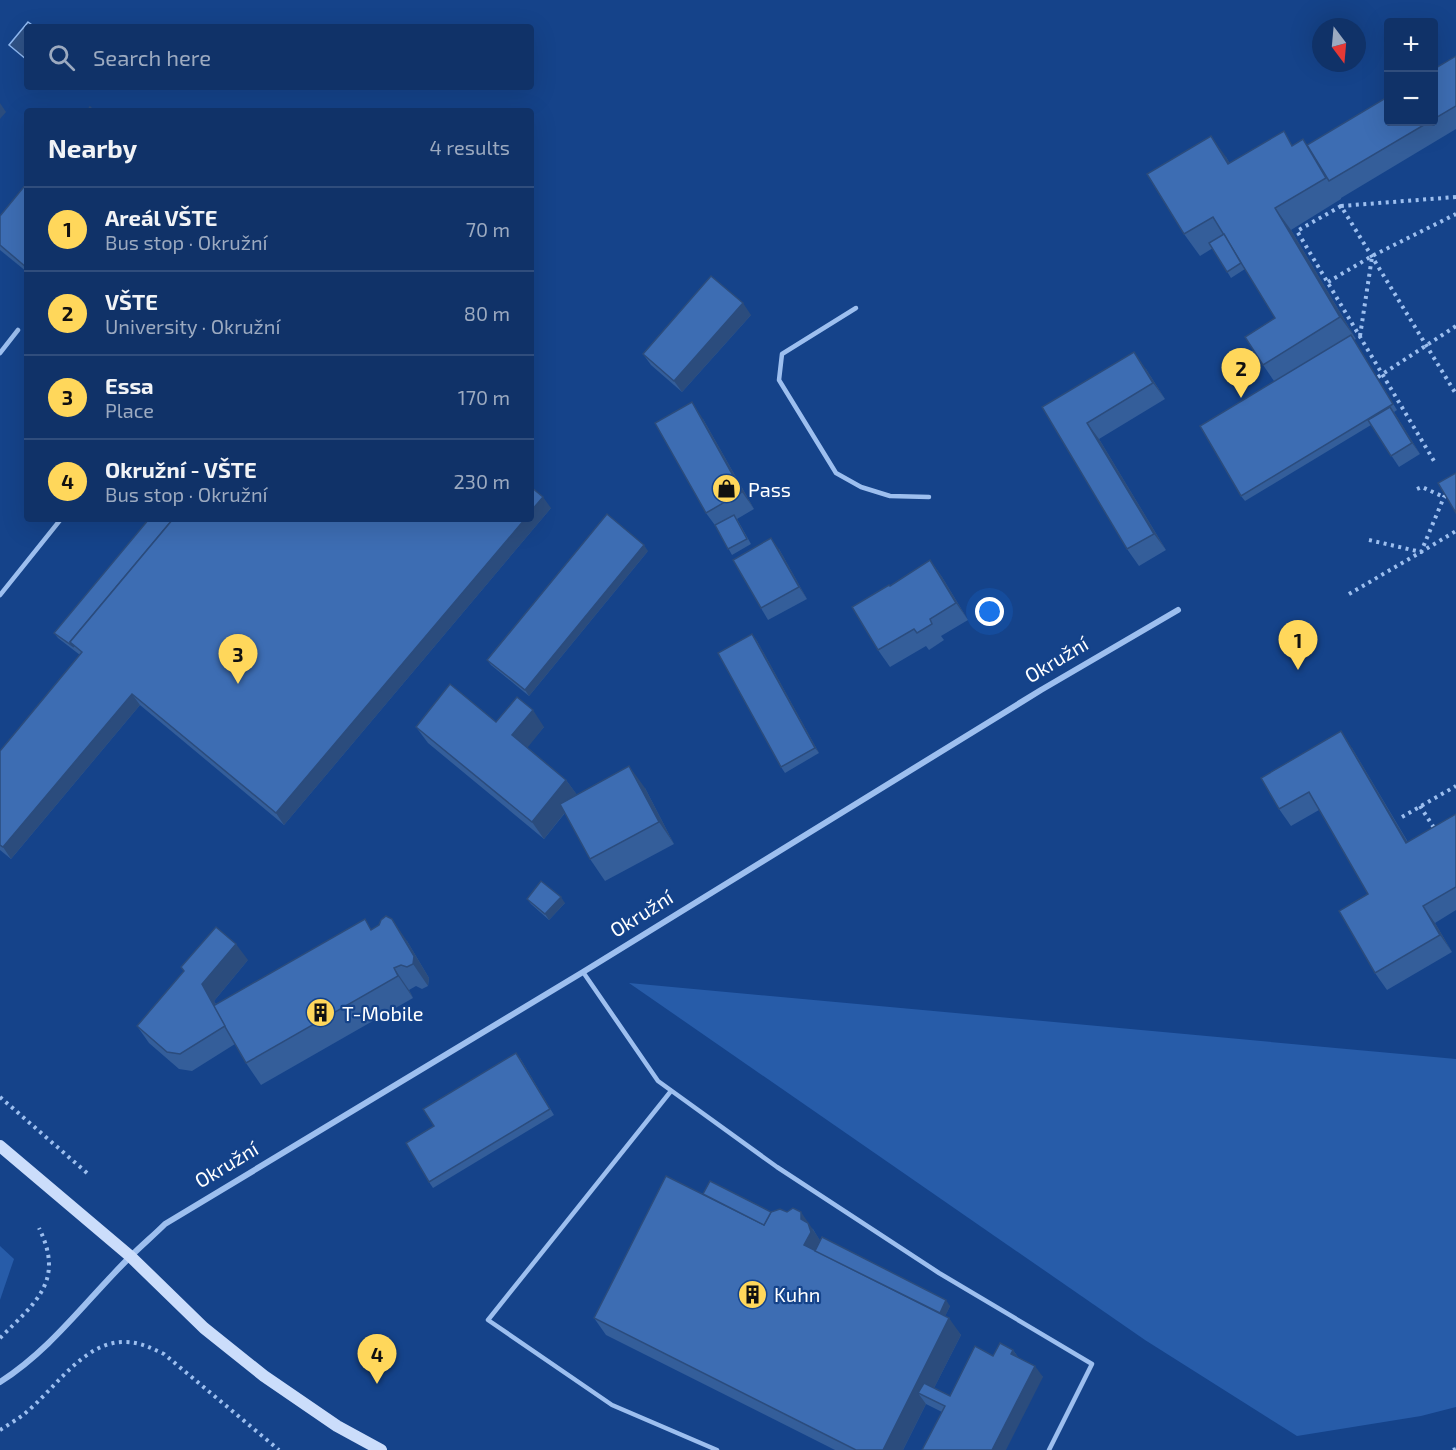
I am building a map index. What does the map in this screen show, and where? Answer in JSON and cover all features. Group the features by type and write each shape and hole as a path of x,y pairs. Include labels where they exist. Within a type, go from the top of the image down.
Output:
{"main road":[{"path":"0,1146 130,1256 204,1328 264,1376 337,1426 381,1450"}],"street":[{"name":"Okružní","path":"0,1382 24,1367 59,1333 130,1256 165,1224 583,972 1041,690 1178,610"}],"lane":[{"path":"856,308 782,354 779,380 836,473 861,488 890,496 929,497"},
{"path":"0,353 18,330"},
{"path":"0,595 59,522"},
{"path":"583,972 657,1081 777,1167 939,1273 1092,1364 1050,1450"},
{"path":"671,1090 488,1320 612,1405 717,1450"}],"path":[{"path":"1434,461 1298,231 1341,206 1456,197"},
{"path":"1341,206 1456,394"},
{"path":"1328,282 1372,256 1456,214"},
{"path":"1360,337 1372,256"},
{"path":"1378,377 1456,326"},
{"path":"1418,489 1422,487 1444,497"},
{"path":"1421,552 1444,497 1456,489"},
{"path":"1349,594 1456,531"},
{"path":"1369,540 1421,552"},
{"path":"1402,817 1456,786"},
{"path":"1420,806 1440,838"},
{"path":"0,1097 87,1173"},
{"path":"0,1338 31,1308 44,1287 50,1268 48,1246 39,1228"},
{"path":"0,1430 23,1414 86,1356 101,1346 124,1342 143,1344 164,1354 279,1450"}],"shaded area":[{"path":"24,27 24,58 9,45"},
{"path":"629,983 1456,1059 1456,1407 1421,1416 1297,1436 1145,1340"},
{"path":"0,1246 14,1259 0,1300"}],"building":[{"path":"1456,56 1456,106 1438,117 1438,72 1438,67"},
{"path":"1384,99 1384,126 1422,126 1329,181 1307,145"},
{"path":"1284,131 1292,146 1303,139 1326,178 1275,208 1340,317 1263,365 1245,337 1275,318 1213,217 1184,234 1147,174 1211,136 1228,164"},
{"path":"24,187 24,265 0,245 0,216"},
{"path":"1224,234 1241,263 1227,272 1209,243"},
{"path":"711,276 743,303 674,381 643,354"},
{"path":"1351,335 1393,404 1241,496 1200,426"},
{"path":"1134,352 1153,383 1087,423 1154,534 1127,549 1042,407"},
{"path":"692,402 742,492 706,513 655,423"},
{"path":"1390,407 1412,443 1391,456 1368,420"},
{"path":"1456,473 1456,513 1438,483"},
{"path":"534,490 543,497 534,508"},
{"path":"607,514 644,545 525,690 487,660"},
{"path":"734,515 747,539 728,549 715,525"},
{"path":"146,522 170,522 70,642 74,647 54,633"},
{"path":"170,522 522,522 276,813 132,694 3,847 0,845 0,751 82,652 70,642"},
{"path":"771,538 799,587 761,608 733,560"},
{"path":"930,560 956,603 930,619 932,624 917,633 914,629 878,650 852,607"},
{"path":"752,634 815,748 781,767 718,653"},
{"path":"450,684 496,722 517,697 533,710 512,735 566,780 532,822 416,727"},
{"path":"1341,731 1406,843 1456,814 1456,887 1423,906 1440,935 1375,973 1339,911 1368,894 1309,792 1279,809 1261,778"},
{"path":"629,766 659,822 590,859 560,804"},
{"path":"541,881 561,897 545,914 527,899"},
{"path":"386,916 392,919 414,956 413,964 394,968 398,976 246,1063 213,1006 365,919 371,930 379,925"},
{"path":"216,927 236,944 202,984 225,1026 180,1054 167,1052 137,1026 184,971 181,967"},
{"path":"516,1053 550,1109 429,1182 406,1143 434,1126 423,1109"},
{"name":"Kuhn","path":"666,1176 764,1225 771,1212 780,1209 787,1212 793,1208 801,1212 801,1219 808,1223 811,1232 804,1245 949,1318 883,1450 856,1450 594,1318"},
{"path":"710,1181 771,1212 764,1225 703,1194"},
{"path":"822,1237 946,1300 940,1313 815,1251"},
{"path":"1000,1343 1013,1350 1011,1354 1035,1366 992,1450 922,1450 945,1406 918,1393 924,1383 950,1396 975,1346 993,1356"}],"place":[{"name":"VŠTE","path":"1241,398"},
{"name":"Pass","path":"727,489"},
{"name":"Areál VŠTE","path":"1298,670"},
{"name":"Essa","path":"238,684"},
{"name":"T-Mobile","path":"321,1013"},
{"name":"Kuhn","path":"753,1294"},
{"name":"Okružní - VŠTE","path":"377,1384"}]}
